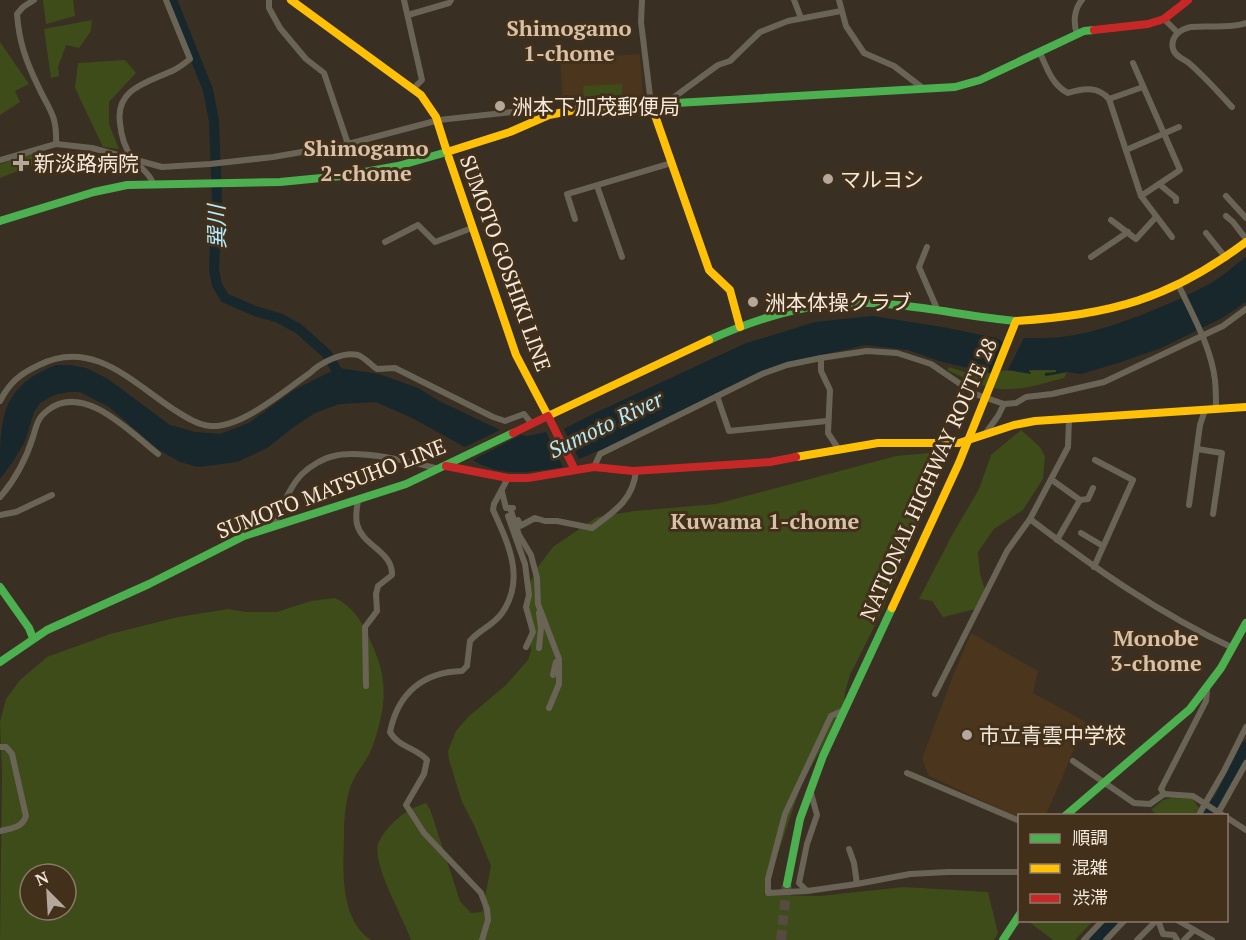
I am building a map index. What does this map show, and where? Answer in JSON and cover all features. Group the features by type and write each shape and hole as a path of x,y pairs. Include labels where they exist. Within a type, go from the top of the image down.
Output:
{"main road":[{"path":"291,0 427,99 439,120 447,152 510,132 549,115 580,109 955,87 980,80 1077,34 1096,29 1148,24 1164,19 1188,0"},
{"path":"651,104 709,270 730,290 740,327"},
{"name":"SUMOTO GOSHIKI LINE","path":"0,221 94,192 127,185 280,182 342,176 398,166 447,152 516,355 574,468"},
{"name":"NATIONAL HIGHWAY ROUTE 28","path":"787,884 795,841 810,789 844,710 959,463 1016,321 1053,320 1106,312 1147,299 1179,286 1226,258 1246,240"},
{"path":"548,416 740,327 789,311 848,303 889,304 980,319 1016,321"},
{"path":"442,467 508,478 528,478 574,468 636,470 770,462 878,443 903,441 933,444 959,443 1024,423 1246,407"},
{"name":"SUMOTO MATSUHO LINE","path":"0,662 33,638 244,536 386,491 464,458 548,416"},
{"path":"0,587 29,628 33,638"},
{"path":"1067,814 1176,723 1207,692 1246,623"},
{"path":"1003,940 1018,917"}],"street":[{"path":"34,0 17,14 19,39 32,74 57,123 56,144"},
{"path":"153,183 151,176 132,159 121,135 118,111 124,98 133,90 145,82 174,70 190,59 166,0"},
{"path":"269,0 269,8 280,27 306,59 324,73 348,144"},
{"path":"404,0 422,80 414,88"},
{"path":"408,15 449,3 451,0"},
{"path":"642,0 641,22 651,104"},
{"path":"794,0 801,18"},
{"path":"839,0 846,27 864,53 894,66 925,90"},
{"path":"1077,34 1074,21 1082,0"},
{"path":"666,104 718,65 730,61 760,32 776,24 841,11"},
{"path":"1164,19 1177,32"},
{"path":"1232,107 1191,64 1176,55 1173,40 1177,32 1188,28 1235,27 1246,23"},
{"path":"1040,53 1054,82 1061,90 1068,93 1081,89 1092,89 1105,94 1109,99 1141,196 1172,237"},
{"path":"1133,63 1180,170 1141,196"},
{"path":"1109,99 1143,87"},
{"path":"0,160 56,144 92,148 162,167 210,164 273,157 348,144 439,120 522,111 529,113 536,121"},
{"path":"1126,150 1179,127"},
{"path":"575,219 567,194 671,163"},
{"path":"1159,184 1176,201"},
{"path":"597,186 622,256"},
{"path":"1226,196 1246,218"},
{"path":"1226,216 1246,240"},
{"path":"1112,220 1136,239 1156,217"},
{"path":"385,242 418,225 435,242 472,228"},
{"path":"1091,257 1128,232"},
{"path":"1206,233 1226,258"},
{"path":"927,247 919,267 938,311"},
{"path":"1179,286 1202,334 1215,379 1216,409"},
{"path":"594,467 600,454 762,374 788,365 821,358 878,351 915,357 931,364 975,394 1004,404 1016,403 1026,397 1052,394 1104,382 1223,326 1245,310"},
{"path":"0,401 8,386 40,364 65,357 91,358 118,370 189,419 211,426 228,423 252,412 310,373 317,365 348,354 360,356 377,369 395,368 505,422 524,414 532,424"},
{"path":"821,358 821,371 830,390 828,433 838,450"},
{"path":"717,396 729,431 827,421"},
{"path":"0,497 9,487 25,459 40,416 54,405 85,403 94,406 158,454"},
{"path":"984,435 1004,404"},
{"path":"1189,505 1200,425 1205,410"},
{"path":"935,694 1007,551 1030,519 1052,480 1068,447 1069,419"},
{"path":"1197,449 1222,453 1213,514"},
{"path":"273,526 293,485 302,474 332,456 344,454 369,456 442,467"},
{"path":"1094,567 1133,480 1095,460"},
{"path":"508,508 514,508 520,526 535,518 592,528 619,509 635,484 636,470"},
{"path":"482,940 488,920 488,909 482,892 424,833 406,805 424,774 427,760 394,739 390,732 405,696 422,681 436,673 462,671 467,666 470,640 502,613 509,599 515,577 508,545 493,510 508,478"},
{"path":"1052,480 1080,500 1088,499 1093,488"},
{"path":"502,492 519,535 531,555 537,578 541,628 539,648"},
{"path":"0,515 16,512 52,495"},
{"path":"358,500 357,527 364,538 390,561 393,567 392,575 378,586 376,612 365,627 366,686"},
{"path":"1057,540 1080,500"},
{"path":"508,508 525,564 529,595 526,607 533,632 525,647"},
{"path":"1030,519 1094,567 1156,608 1233,648"},
{"path":"1082,533 1103,546"},
{"path":"538,604 558,656 559,684 549,708"},
{"path":"553,675 558,656"},
{"path":"1164,794 1161,789 1206,701 1207,692"},
{"path":"844,710 831,716 785,814 768,879 768,893 807,891 910,874 1018,872"},
{"path":"1199,814 1246,727"},
{"path":"0,747 6,747 12,754 26,816 23,824 0,831"},
{"path":"1073,761 1134,802 1150,804 1164,794 1193,796 1220,814"},
{"path":"1222,814 1246,763"},
{"path":"907,773 1018,820"},
{"path":"807,891 799,883 807,844 817,815 810,789"},
{"path":"1228,819 1246,830"},
{"path":"849,849 854,862 857,884"},
{"path":"1084,940 1102,922"},
{"path":"1106,940 1124,922"},
{"path":"1142,939 1156,922"},
{"path":"1157,922 1163,934 1174,935 1177,940"},
{"path":"1179,922 1212,940"},
{"path":"1186,939 1194,930"}],"shaded area":[{"path":"640,54 643,98 563,103 560,59"},
{"path":"971,633 1038,671 1033,693 1086,722 1046,814 1018,814 1018,818 929,776 922,759"}],"green space":[{"path":"43,0 73,0 75,16 46,24"},
{"path":"92,20 91,31 79,48 66,45 58,67 59,76 51,78 44,29"},
{"path":"0,42 29,84 15,91 20,102 0,115"},
{"path":"125,60 136,73 109,102 109,124 119,149 103,147 75,88 78,63"},
{"path":"622,84 622,98 584,100 583,86"},
{"path":"37,152 43,161 0,178 0,164"},
{"path":"949,367 983,378 989,371 1056,370 1046,376 1067,372 1064,378 1016,389 1000,389 966,379 947,370"},
{"path":"1021,430 1040,447 1045,456 1043,479 1023,510 994,529 978,552 980,574 986,593 976,609 943,617 932,601 919,599 979,489 991,455"},
{"path":"948,453 883,609 850,675 844,706 802,782 764,895 819,896 904,887 988,892 998,933 994,940 411,940 384,878 377,853 378,844 385,832 399,818 411,809 426,803 430,809 460,901 471,913 482,912 491,866 462,802 448,751 456,731 468,717 506,685 528,660 531,651 527,604 529,585 537,568 553,547 597,517 635,511 716,504 896,456"},
{"path":"335,598 351,609 359,619 378,660 384,695 380,723 370,753 351,785 344,825 343,866 349,908 361,931 371,940 0,940 2,773 0,722 6,699 20,680 47,657 110,634 178,617 228,609 246,612 277,612 311,601"},
{"path":"1193,799 1199,808 1194,814 1157,814 1151,810 1163,800"},
{"path":"1029,922 1092,922 1075,940 1053,940"}],"water":[{"path":"1246,257 1246,302 1222,318 1161,348 1081,374 1067,372 1045,376 1045,373 1056,372 1056,370 1029,370 1031,374 1008,370 1024,338 1078,334 1098,330 1139,316 1213,282"},
{"path":"873,316 996,338 1006,344 994,374 939,361 908,350 866,345 781,364 750,377 647,430 579,459 564,429 744,344 815,322"},
{"path":"56,365 86,368 108,379 170,425 195,432 220,434 249,423 294,390 338,368 379,374 418,388 439,401 500,430 465,447 412,418 376,402 339,404 315,413 267,448 237,462 198,467 180,462 159,450 109,407 80,392 69,392 54,395 40,403 34,412 25,441 0,479 1,439 7,407 24,384"},
{"path":"546,432 563,467 517,472 484,466 473,460 521,435 528,436"}],"waterway":[{"name":"巽川","path":"172,0 208,90 214,121 217,201 214,270 217,285 225,298 279,318 299,329 327,354 343,381"},
{"name":"Sumoto River","path":"542,455 583,439"},
{"path":"1207,814 1220,797 1246,746"},
{"path":"1095,940 1112,922"}],"tunnel":[{"path":"781,940 787,884"}],"traffic: fast":[{"path":"676,103 955,87 980,80 1084,31 1094,30"},
{"path":"0,221 94,192 127,185 280,182 342,176 398,166 447,152 449,158"},
{"path":"709,340 777,315 829,304 889,304 1016,321"},
{"path":"0,662 47,630 149,584 244,536 406,484 513,433"},
{"path":"0,587 29,628 33,638"},
{"path":"787,884 800,819 823,756 892,608"},
{"path":"1067,814 1190,709 1221,668 1246,623"},
{"path":"1003,940 1018,917"}],"traffic: slow":[{"path":"291,0 421,95 436,117 447,152 510,132 549,115 580,109 676,103"},
{"path":"651,104 709,270 730,290 740,327"},
{"path":"449,158 516,355 548,416 709,340"},
{"path":"892,608 959,463 1016,321 1081,314 1138,301 1191,278 1246,242"},
{"path":"796,457 878,443 959,443 1014,425 1035,421 1246,407"}],"traffic: jam":[{"path":"1094,30 1148,24 1164,19 1188,0"},
{"path":"513,433 548,416 575,470"},
{"path":"446,466 508,478 528,478 594,467 633,471 770,462 796,457"}],"place":[{"name":"洲本下加茂郵便局","path":"500,106"},
{"name":"新淡路病院","path":"21,163"},
{"name":"マルヨシ","path":"828,179"},
{"name":"洲本体操クラブ","path":"753,302"},
{"name":"市立青雲中学校","path":"967,735"}],"district":[{"name":"Shimogamo 1-chome","path":"569,40"},
{"name":"Shimogamo 2-chome","path":"366,160"},
{"name":"Kuwama 1-chome","path":"765,520"},
{"name":"Monobe 3-chome","path":"1156,650"}]}
